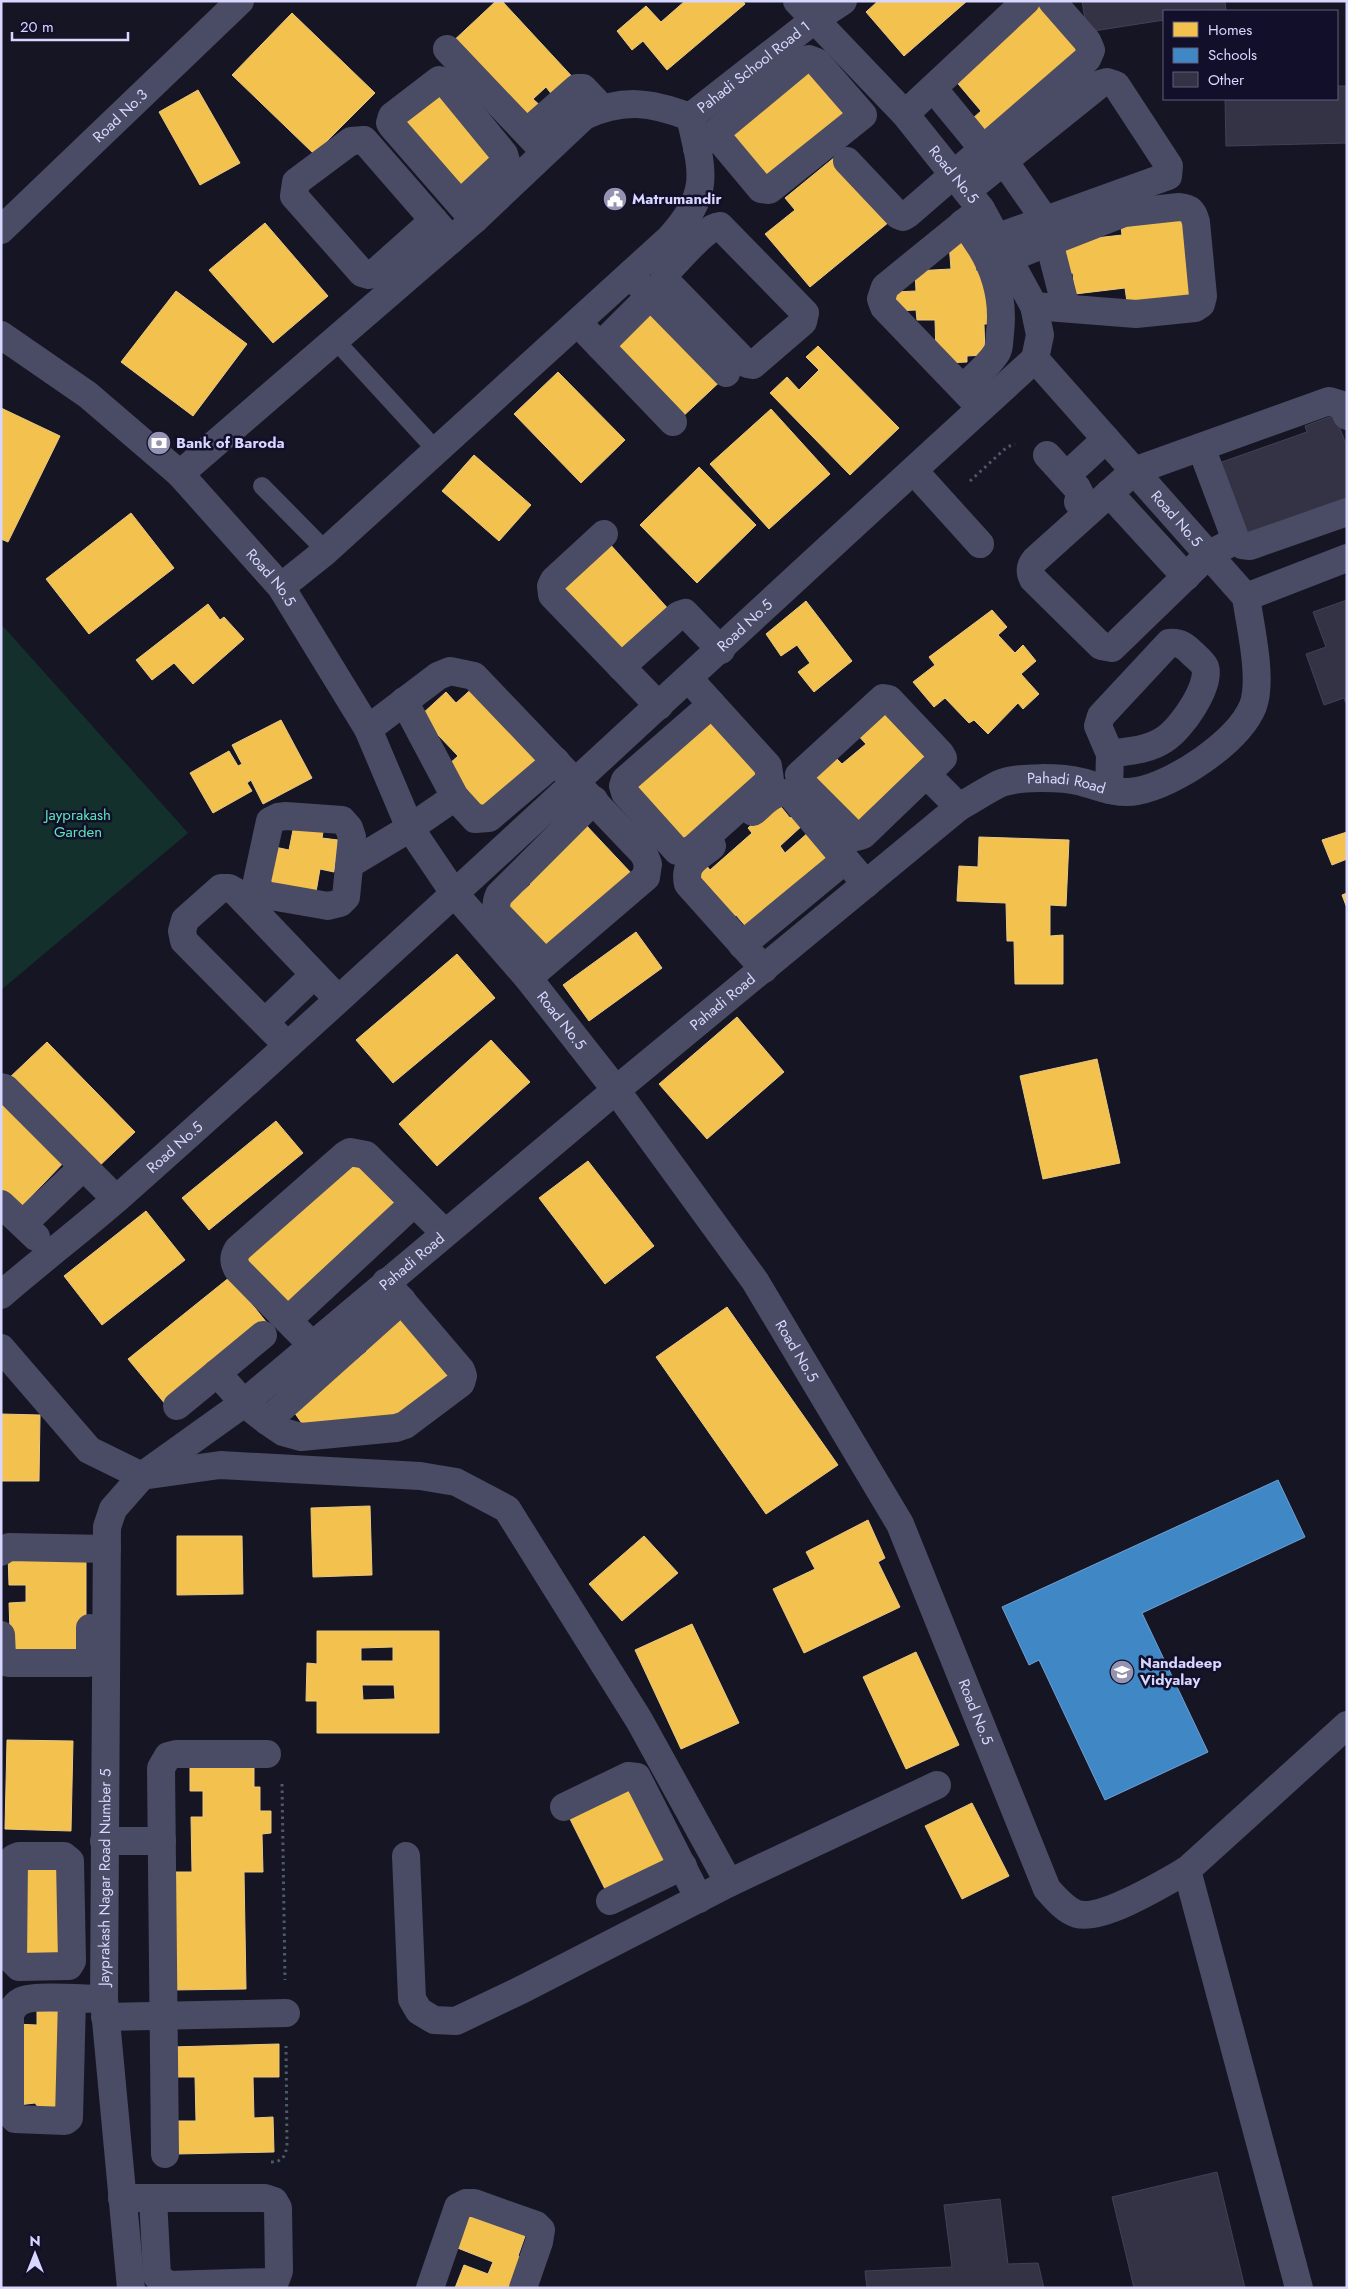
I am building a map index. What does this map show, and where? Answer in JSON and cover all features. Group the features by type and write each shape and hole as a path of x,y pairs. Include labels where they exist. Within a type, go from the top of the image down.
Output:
{"street":[{"name":"Road No.3","path":"1,230 240,1"},
{"name":"Pahadi School Road 1","path":"690,117 806,11 842,1"},
{"path":"180,474 336,341 397,270 442,230 545,152 584,116 602,108 626,104 660,106 690,117 706,141 761,188 769,190 863,115 896,105 933,88 1026,1"},
{"path":"981,408 884,307 881,299 885,287 966,199 993,155 1087,59 1091,50 1087,41 1052,1"},
{"name":"Road No.5","path":"1,1295 51,1251 116,1200 504,848 585,791 652,712 1036,359 1040,335 1028,295 1004,247 966,199 930,144 896,105 806,11"},
{"path":"447,49 545,152"},
{"path":"696,227 696,205 706,141 803,60 809,58 817,62 863,115"},
{"path":"993,155 1100,84 1107,82 1116,85 1169,166 1168,176 1047,231 1004,247"},
{"path":"526,132 577,88 583,88 602,108"},
{"path":"933,88 993,155 1047,231 1066,308"},
{"path":"930,144 959,119"},
{"path":"397,270 378,270 369,274 362,273 294,196 296,182 351,141 364,140 442,230"},
{"path":"847,161 898,215 903,217 966,199"},
{"path":"963,388 995,356 999,348 1001,326 999,293 993,271 978,240 966,199"},
{"path":"1028,295 1066,308 1136,314 1195,308 1201,304 1203,296 1196,222 1193,212 1187,207 1124,213 1047,231"},
{"path":"281,587 326,551 630,274 662,261 696,227 723,227 805,313 803,322 758,362 753,365 747,364 666,282 662,261"},
{"path":"630,274 726,373"},
{"path":"1028,295 1058,276"},
{"path":"600,346 651,295"},
{"path":"578,323 673,422"},
{"name":"Road No.5","path":"1,335 88,395 180,474 281,587 368,729 410,828 454,893 536,970 616,1090 755,1281 900,1524 1037,1868 1047,1889 1061,1904 1077,1914 1093,1914 1146,1894 1187,1870 1347,1725"},
{"name":"Road No.5","path":"1036,359 1246,597"},
{"path":"1236,540 1208,555 1117,644 1106,648 1033,578 1030,572 1031,565 1036,560 1134,470 1329,401 1342,404 1347,416"},
{"path":"1066,476 1106,439"},
{"path":"1201,447 1236,540 1242,545 1250,546 1347,512"},
{"path":"1046,455 1077,488 1080,494 1078,502"},
{"path":"914,470 980,544"},
{"path":"1109,493 1186,577"},
{"path":"604,534 550,586 552,595 621,666 652,712 667,744"},
{"path":"1246,597 1347,558"},
{"name":"Pahadi Road","path":"142,1476 313,1355 394,1291 445,1233 959,807 1000,784 1028,780 1079,782 1109,790 1137,791 1188,771 1230,739 1253,705 1254,697 1257,670 1246,597"},
{"path":"621,666 679,615 685,614 721,650"},
{"path":"368,729 444,673 450,671 474,676 585,791 644,854 648,864 646,877 536,970 498,914 496,908 499,895 524,870 585,791"},
{"path":"689,679 712,704 768,766 770,780 694,848 686,852 677,852 625,793 623,786 626,780 712,704"},
{"path":"887,698 942,755 941,761 877,822 860,837 853,836 801,782 801,772 880,700 887,698"},
{"path":"404,701 455,797 475,819 489,818 556,761"},
{"path":"1109,790 1110,754"},
{"path":"927,774 959,807"},
{"path":"764,969 688,884 686,874 688,866 774,795 783,792 790,794 866,884"},
{"path":"350,864 410,828 455,797"},
{"path":"877,822 906,852"},
{"path":"504,848 524,870"},
{"path":"742,945 845,860"},
{"path":"287,1045 184,941 182,931 185,920 221,888 229,888 236,892 338,999"},
{"path":"265,1022 314,975"},
{"path":"1,1087 5,1088 116,1200"},
{"path":"266,1421 313,1355 288,1320 234,1264 234,1256 238,1249 350,1152 366,1156 445,1233"},
{"path":"22,1224 83,1167"},
{"path":"288,1320 414,1203"},
{"path":"1,1204 51,1251"},
{"path":"217,1373 244,1403 266,1421 283,1432 301,1438 396,1428 405,1425 461,1383 463,1376 461,1370 394,1291"},
{"path":"177,1406 263,1335"},
{"path":"1,1348 89,1450 142,1476 220,1465 420,1476 456,1482 507,1509 639,1720 729,1883"},
{"name":"Jayprakash Nagar Road Number 5","path":"130,2278 105,2008 104,1841 98,1644 98,1549 114,1509 142,1476"},
{"path":"1,1552 9,1548 98,1549"},
{"path":"1,1635 2,1657 8,1663 87,1663 98,1644"},
{"path":"164,2154 163,1762 168,1756 176,1754 267,1754"},
{"path":"564,1807 628,1776 636,1777 699,1899"},
{"path":"406,1856 412,1999 419,2011 434,2020 456,2021 524,1989 729,1883 937,1786"},
{"path":"104,1841 162,1841"},
{"path":"610,1901 683,1866"},
{"path":"1187,1870 1299,2288"},
{"path":"72,1945 104,1945"},
{"path":"72,1999 69,2118 65,2120 15,2119 10,2113 10,2013 16,2004 25,1999 72,1999 105,2008 163,2016 286,2013"},
{"path":"122,2198 153,2198 265,2198 274,2201 278,2208 279,2271 276,2279 268,2282 168,2285 156,2276 153,2198"},
{"path":"430,2288 458,2207 466,2203 536,2225 541,2230 540,2242 523,2288"},
{"path":"130,2278 156,2267"}],"lane":[{"path":"336,341 437,451"},
{"path":"262,486 326,551"}],"path":[{"path":"945,506 1007,447 1020,444 1039,447 1046,455"}],"green space":[{"name":"Jayprakash Garden","path":"1,624 188,833 1,990"}],"building: Homes":[{"path":"496,1 502,1 578,83 557,101 546,87 533,99 543,108 523,125 449,45"},
{"path":"685,1 743,1 745,4 667,70 643,41 632,50 617,31 646,6 661,22"},
{"path":"878,1 967,1 904,56 866,12"},
{"path":"1042,3 1083,50 986,135 972,119 981,111 954,79"},
{"path":"292,13 375,93 314,154 232,75"},
{"path":"809,65 852,113 769,187 725,139"},
{"path":"440,83 503,158 458,196 395,121"},
{"path":"198,90 240,163 200,185 159,112"},
{"path":"835,157 889,222 810,287 765,234 795,210 785,198"},
{"path":"1184,212 1195,301 1128,309 1125,288 1075,294 1073,273 1064,274 1060,242 1122,235 1120,219"},
{"path":"265,223 328,296 273,343 209,270"},
{"path":"975,242 976,271 984,271 992,324 984,324 985,355 967,356 967,362 946,363 936,354 935,320 917,320 916,310 896,311 895,292 916,291 915,271 951,269 949,243"},
{"path":"176,291 247,344 193,416 121,362"},
{"path":"654,302 726,376 679,420 608,346"},
{"path":"818,346 899,428 850,475 770,393 787,377 799,390 819,370 806,357"},
{"path":"558,372 625,440 581,483 514,414"},
{"path":"1,408 60,436 8,542 1,539"},
{"path":"771,409 830,474 769,529 710,464"},
{"path":"474,455 531,505 499,541 442,491"},
{"path":"699,467 756,525 697,583 640,525"},
{"path":"131,513 174,568 89,634 46,579"},
{"path":"608,542 671,612 621,657 557,589"},
{"path":"806,601 852,661 814,692 798,672 810,663 797,645 781,656 766,634"},
{"path":"208,604 220,620 224,617 244,639 193,684 174,663 152,680 136,660"},
{"path":"992,610 1007,627 998,635 1015,653 1023,645 1036,661 1021,674 1039,694 1023,709 1018,703 988,734 974,720 969,723 945,698 934,707 913,682 935,665 929,657"},
{"path":"476,685 543,758 481,815 448,765 458,756 420,716 446,692 456,703"},
{"path":"885,705 933,754 852,829 808,782 835,757 842,764 866,744 855,732"},
{"path":"716,715 766,771 681,846 632,789"},
{"path":"281,720 312,778 263,804 251,780 247,783 252,791 213,813 190,773 229,751 238,766 242,764 232,745"},
{"path":"777,802 790,818 795,814 804,824 780,846 785,853 810,831 832,856 748,929 736,915 729,920 691,878 706,865 710,870 752,833 748,828"},
{"path":"295,820 324,826 322,838 338,840 334,872 320,869 316,892 263,884 270,846 289,850"},
{"path":"584,823 632,874 546,952 504,908 531,884 524,877"},
{"path":"1347,832 1347,859 1332,865 1322,840"},
{"path":"979,837 1069,840 1066,906 1050,905 1050,936 1063,935 1063,984 1015,984 1014,941 1007,941 1006,903 957,901 959,866 978,867"},
{"path":"1347,893 1347,908 1342,895"},
{"path":"636,932 662,968 589,1021 563,985"},
{"path":"457,954 495,998 393,1083 356,1040"},
{"path":"737,1017 784,1072 707,1139 659,1084"},
{"path":"491,1040 530,1082 437,1166 399,1124"},
{"path":"47,1042 135,1132 94,1171 7,1080"},
{"path":"1097,1059 1120,1163 1043,1179 1020,1076"},
{"path":"1,1094 67,1159 18,1210 1,1193"},
{"path":"276,1121 303,1153 209,1230 182,1198"},
{"path":"352,1159 400,1209 292,1309 244,1259"},
{"path":"588,1161 654,1246 605,1284 539,1198"},
{"path":"146,1211 185,1260 102,1325 64,1276"},
{"path":"230,1277 267,1323 166,1405 128,1359"},
{"path":"727,1307 838,1465 766,1514 656,1357"},
{"path":"398,1311 456,1376 386,1423 308,1432 294,1412 367,1351 361,1345"},
{"path":"1,1414 40,1415 39,1481 1,1481"},
{"path":"370,1506 372,1575 313,1577 311,1508"},
{"path":"868,1520 885,1558 878,1562 900,1607 804,1653 773,1589 815,1569 806,1552"},
{"path":"177,1536 242,1536 243,1594 177,1595"},
{"path":"644,1536 678,1573 622,1621 589,1584"},
{"path":"8,1553 86,1553 86,1660 11,1659 9,1603 26,1602 26,1585 9,1585"},
{"path":"692,1624 739,1723 681,1749 635,1650"},
{"path":"317,1631 439,1631 439,1733 317,1733 317,1701 306,1701 307,1663 317,1664","holes":["393,1647 393,1661 361,1661 361,1648","362,1685 394,1685 395,1699 363,1700"]},
{"path":"916,1652 959,1745 906,1769 863,1677"},
{"path":"7,1740 73,1741 71,1831 5,1829"},
{"path":"190,1767 254,1767 254,1787 260,1787 260,1811 271,1811 271,1833 262,1834 263,1872 244,1872 246,1989 171,1990 176,1872 192,1872 191,1817 203,1817 203,1791 190,1791"},
{"path":"631,1782 672,1863 608,1895 567,1813"},
{"path":"972,1803 1009,1876 962,1899 925,1826"},
{"path":"18,1859 67,1859 68,1963 17,1963"},
{"path":"37,2011 66,2011 64,2110 44,2115 35,2103 18,2105 15,2024 37,2025"},
{"path":"279,2044 279,2077 253,2077 254,2118 273,2117 274,2152 176,2154 175,2121 196,2121 195,2077 172,2077 171,2047"},
{"path":"467,2215 525,2236 518,2256 524,2258 513,2288 455,2288 464,2265 488,2274 493,2262 455,2247"}],"building: Schools":[{"path":"1278,1480 1305,1537 1142,1613 1208,1752 1105,1800 1039,1660 1029,1665 1002,1607"}],"building: Other":[{"path":"1082,1 1225,1 1226,10 1163,10 1163,20 1087,32"},
{"path":"1338,86 1347,86 1347,143 1226,146 1225,100 1338,100"},
{"path":"1335,415 1347,447 1347,504 1245,539 1219,463 1307,432 1305,426"},
{"path":"1347,600 1347,706 1344,698 1324,705 1306,654 1326,647 1313,612"},
{"path":"1217,2172 1245,2288 1134,2288 1112,2197"},
{"path":"1000,2199 1008,2264 1038,2263 1044,2288 867,2288 865,2271 952,2267 944,2205"}],"place":[{"name":"Matrumandir","path":"615,199"},
{"name":"Bank of Baroda","path":"159,443"},
{"name":"Nandadeep Vidyalay","path":"1122,1672"}]}
